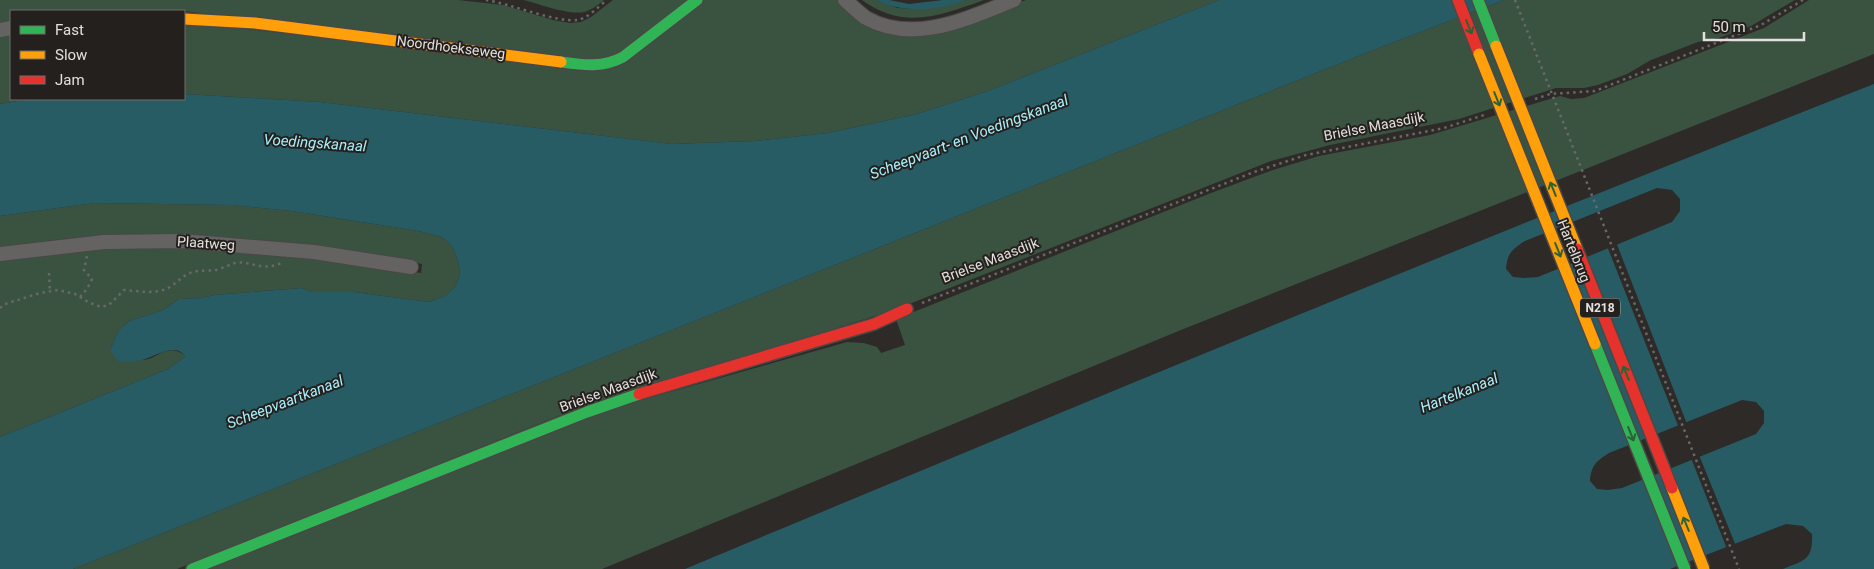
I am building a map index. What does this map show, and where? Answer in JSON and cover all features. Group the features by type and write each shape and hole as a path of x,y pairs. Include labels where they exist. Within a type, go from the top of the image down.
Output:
{"street":[{"name":"Noordhoekseweg","path":"185,19 254,23 593,66 614,62 623,58 697,0"},
{"path":"845,0 865,17 890,28 917,30 961,21 1014,0"},
{"name":"Hartelbrug","path":"1458,0 1685,569"},
{"name":"Hartelbrug","path":"1478,0 1704,569"},
{"name":"Plaatweg","path":"0,254 93,244 182,241 314,252 411,268"},
{"name":"Brielse Maasdijk","path":"192,569 588,412 664,386 874,324 907,309"}],"path":[{"path":"486,0 503,2 567,20 580,20 608,0"},
{"path":"1515,0 1739,569"},
{"path":"1532,100 1550,94 1595,90 1762,25 1803,0"},
{"name":"Brielse Maasdijk","path":"907,309 1254,172 1306,155 1444,128 1488,114"},
{"path":"80,297 92,279 84,270 84,265 93,244"},
{"path":"0,308 23,298 58,290 75,294 101,307 109,305 124,290 160,291 195,271 218,270 237,263 258,267 274,266 283,262 290,250"},
{"path":"50,273 50,291"}],"green space":[{"path":"0,0 458,0 503,5 553,20 570,23 581,22 591,17 613,0 690,0 632,45 598,62 185,10 10,10 10,24 0,26"},
{"path":"524,0 604,0 587,11 573,12"},
{"path":"702,0 840,0 893,31 978,17 1026,0 1219,0 988,91 917,114 828,133 755,141 672,144 320,102 185,94 185,22 598,70"},
{"path":"862,0 877,0 897,8 918,9 937,7 966,0 984,0 937,15 907,17 892,15"},
{"path":"1504,0 1795,0 1751,26 1719,38 1698,42 1651,60 1627,74 1598,85 1584,88 1556,88 1459,119 1330,145 1271,161 894,310 563,414 177,569 73,569 1376,49"},
{"path":"1809,0 1874,0 1874,54 1181,330 602,569 208,569 617,407 847,342 864,343 877,347 881,353 905,345 896,319 1211,193 1273,170 1319,156 1430,135 1560,96 1571,99 1584,98 1764,28"},
{"path":"10,32 10,100 24,100 0,104 0,34"},
{"path":"94,203 232,205 292,211 418,231 442,237 452,246 458,260 460,275 455,287 445,296 429,302 354,292 312,292 302,288 179,299 163,310 129,321 119,330 110,350 138,360 147,359 172,350 178,351 185,357 168,369 0,437 0,258 56,250 166,245 343,260 421,273 422,264 304,245 222,237 113,235 56,240 0,249 0,216"}],"water":[{"path":"877,0 909,4 943,0 966,0 933,8 909,9"},
{"path":"1219,0 1504,0 1376,49 73,569 0,569 0,437 168,369 185,357 177,350 171,350 139,361 118,361 110,350 119,330 129,321 163,310 179,299 302,288 312,292 354,292 429,302 445,296 455,287 460,275 458,260 452,246 442,237 418,231 292,211 231,205 94,203 0,216 0,104 24,100 185,100 185,94 320,102 672,144 755,141 828,133 917,114 988,91"},
{"name":"Hartelkanaal","path":"1874,84 1874,569 1783,569 1806,558 1812,543 1812,534 1803,526 1786,524 1670,569 685,569 1278,323","holes":["1657,188 1672,190 1680,199 1680,211 1672,222 1538,277 1513,277 1506,269 1511,252 1525,241","1742,400 1756,402 1764,411 1764,423 1756,434 1622,488 1597,489 1590,481 1595,464 1609,453"]}],"pier":[{"path":"1616,242 1687,424 1679,428 1607,246"},
{"path":"1699,455 1736,546 1727,549 1691,458"}],"traffic: fast":[{"path":"561,62 593,65 608,63 623,57 697,0"},
{"path":"1478,0 1496,46"},
{"path":"1595,344 1685,569"},
{"path":"192,569 587,412 639,394"}],"traffic: slow":[{"path":"185,19 255,23 561,62"},
{"path":"1496,46 1577,249"},
{"path":"1479,54 1595,344"},
{"path":"1672,488 1704,569"}],"traffic: jam":[{"path":"1458,0 1479,54"},
{"path":"1577,249 1672,488"},
{"path":"639,394 874,324 907,309"}],"water label":[{"name":"Scheepvaart- en Voedingskanaal","path":"969,137"},
{"name":"Voedingskanaal","path":"315,143"},
{"name":"Scheepvaartkanaal","path":"285,402"}]}
